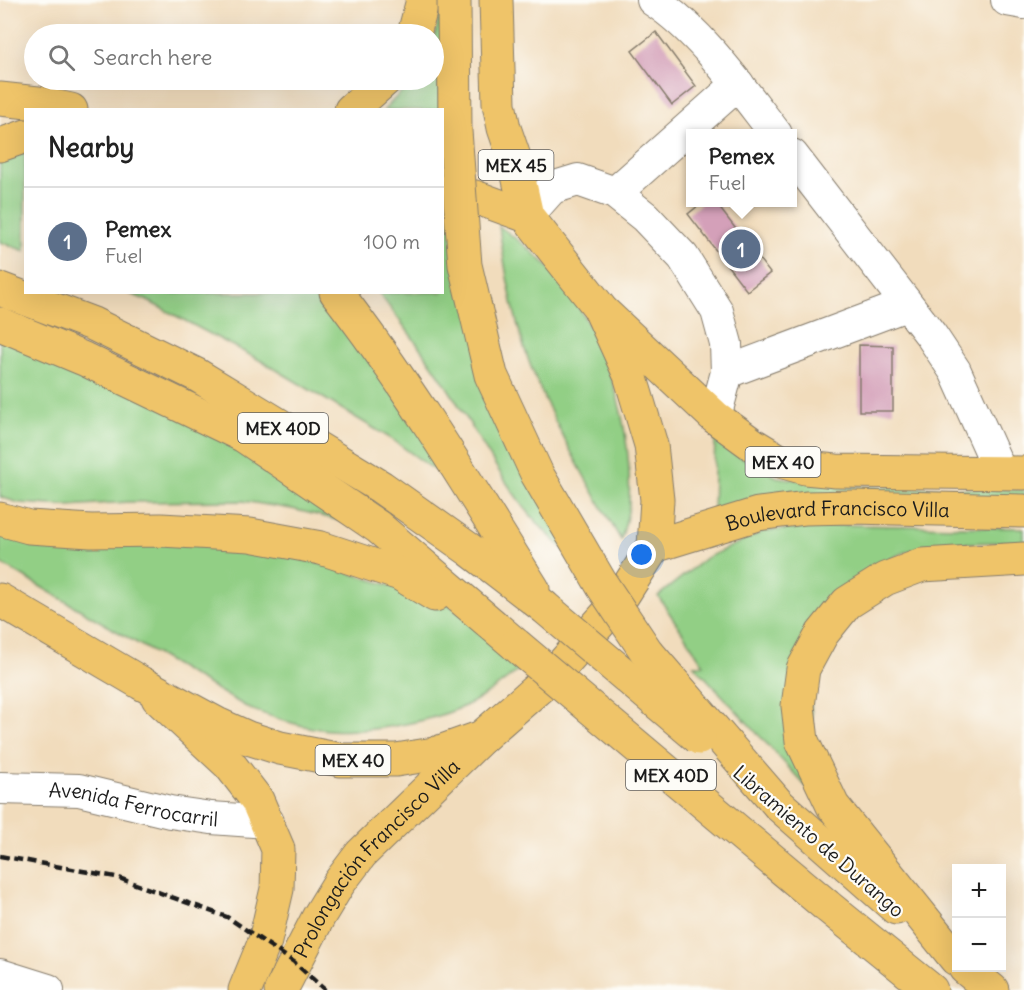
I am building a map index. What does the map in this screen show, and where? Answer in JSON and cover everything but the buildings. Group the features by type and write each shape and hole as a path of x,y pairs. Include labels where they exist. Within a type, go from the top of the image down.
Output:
{"main road":[{"path":"417,24 423,0"},
{"path":"454,0 455,131 465,265 491,375 537,474 602,585 646,651 779,805"},
{"name":"MEX 45","path":"496,0 499,104 527,216 598,307"},
{"path":"353,108 374,90"},
{"path":"0,99 62,108"},
{"path":"0,145 24,137"},
{"path":"444,191 475,197 527,216"},
{"name":"MEX 40D","path":"0,290 93,324 197,375 381,487 470,550 543,606"},
{"path":"338,294 376,344 457,467 543,606"},
{"name":"Boulevard Francisco Villa","path":"598,307 715,417 780,461 805,468 837,471 1012,473"},
{"name":"MEX 40","path":"0,600 141,683 248,738 312,756 341,760 396,760 434,754 482,737 553,675 619,601 654,546 657,500 651,445 630,375 598,307"},
{"name":"MEX 40D","path":"0,324 84,359 244,436 378,527 827,906 931,990"},
{"name":"Boulevard Francisco Villa","path":"654,546 758,514 806,508 1024,511"},
{"path":"0,519 29,527 91,531 161,530 250,534 321,548 400,574 516,645"},
{"path":"911,911 872,854 833,806 802,741 798,706 803,669 822,634 847,603 885,579 922,565 1024,559"},
{"name":"Libramiento de Durango","path":"543,606 837,855 911,911 952,954"},
{"name":"Prolongación Francisco Villa","path":"141,683 230,765 257,800 278,849 277,888 265,941 245,990"},
{"name":"Prolongación Francisco Villa","path":"281,990 319,916 339,883 361,854 482,737"},
{"path":"970,972 992,990"}],"street":[{"path":"653,0 690,31 738,84 772,129"},
{"path":"1007,0 1024,3"},
{"path":"688,129 738,84"},
{"path":"615,194 686,131"},
{"path":"797,162 931,336 955,371 1012,473"},
{"path":"527,216 552,188 578,180 615,194 645,217 683,257 717,311 726,344 727,372 715,417"},
{"path":"727,372 906,305"},
{"name":"Avenida Ferrocarril","path":"0,788 78,790 170,812 211,818 268,822"},
{"path":"0,975 48,990"}],"green space":[{"path":"441,5 441,24 437,24"},
{"path":"403,90 442,90 442,108 386,108"},
{"path":"24,152 24,251 0,242 0,157"},
{"path":"444,204 467,209 488,335 574,557 554,540 520,502 443,380 380,294 444,294"},
{"path":"499,226 530,250 557,277 575,302 603,356 614,385 627,444 629,505 621,540 566,443 537,382 523,344 513,305"},
{"path":"131,294 342,294 480,503 390,438 265,363"},
{"path":"0,336 166,404 392,533 292,509 243,501 129,502 67,506 19,503 0,497"},
{"path":"715,435 751,464 777,477 844,486 1024,490 1024,498 713,512"},
{"path":"843,525 1024,528 1024,542 951,544 932,546 898,555 865,578 809,632 814,795 694,665 704,665 658,596 706,558 764,531"},
{"path":"0,529 239,539 447,603 528,663 480,698 427,719 366,730 329,730 299,725 250,709 0,563"}],"railway":[{"path":"0,856 116,877 227,917 294,962 325,990"}],"place":[{"name":"Pemex","path":"741,249"}]}
